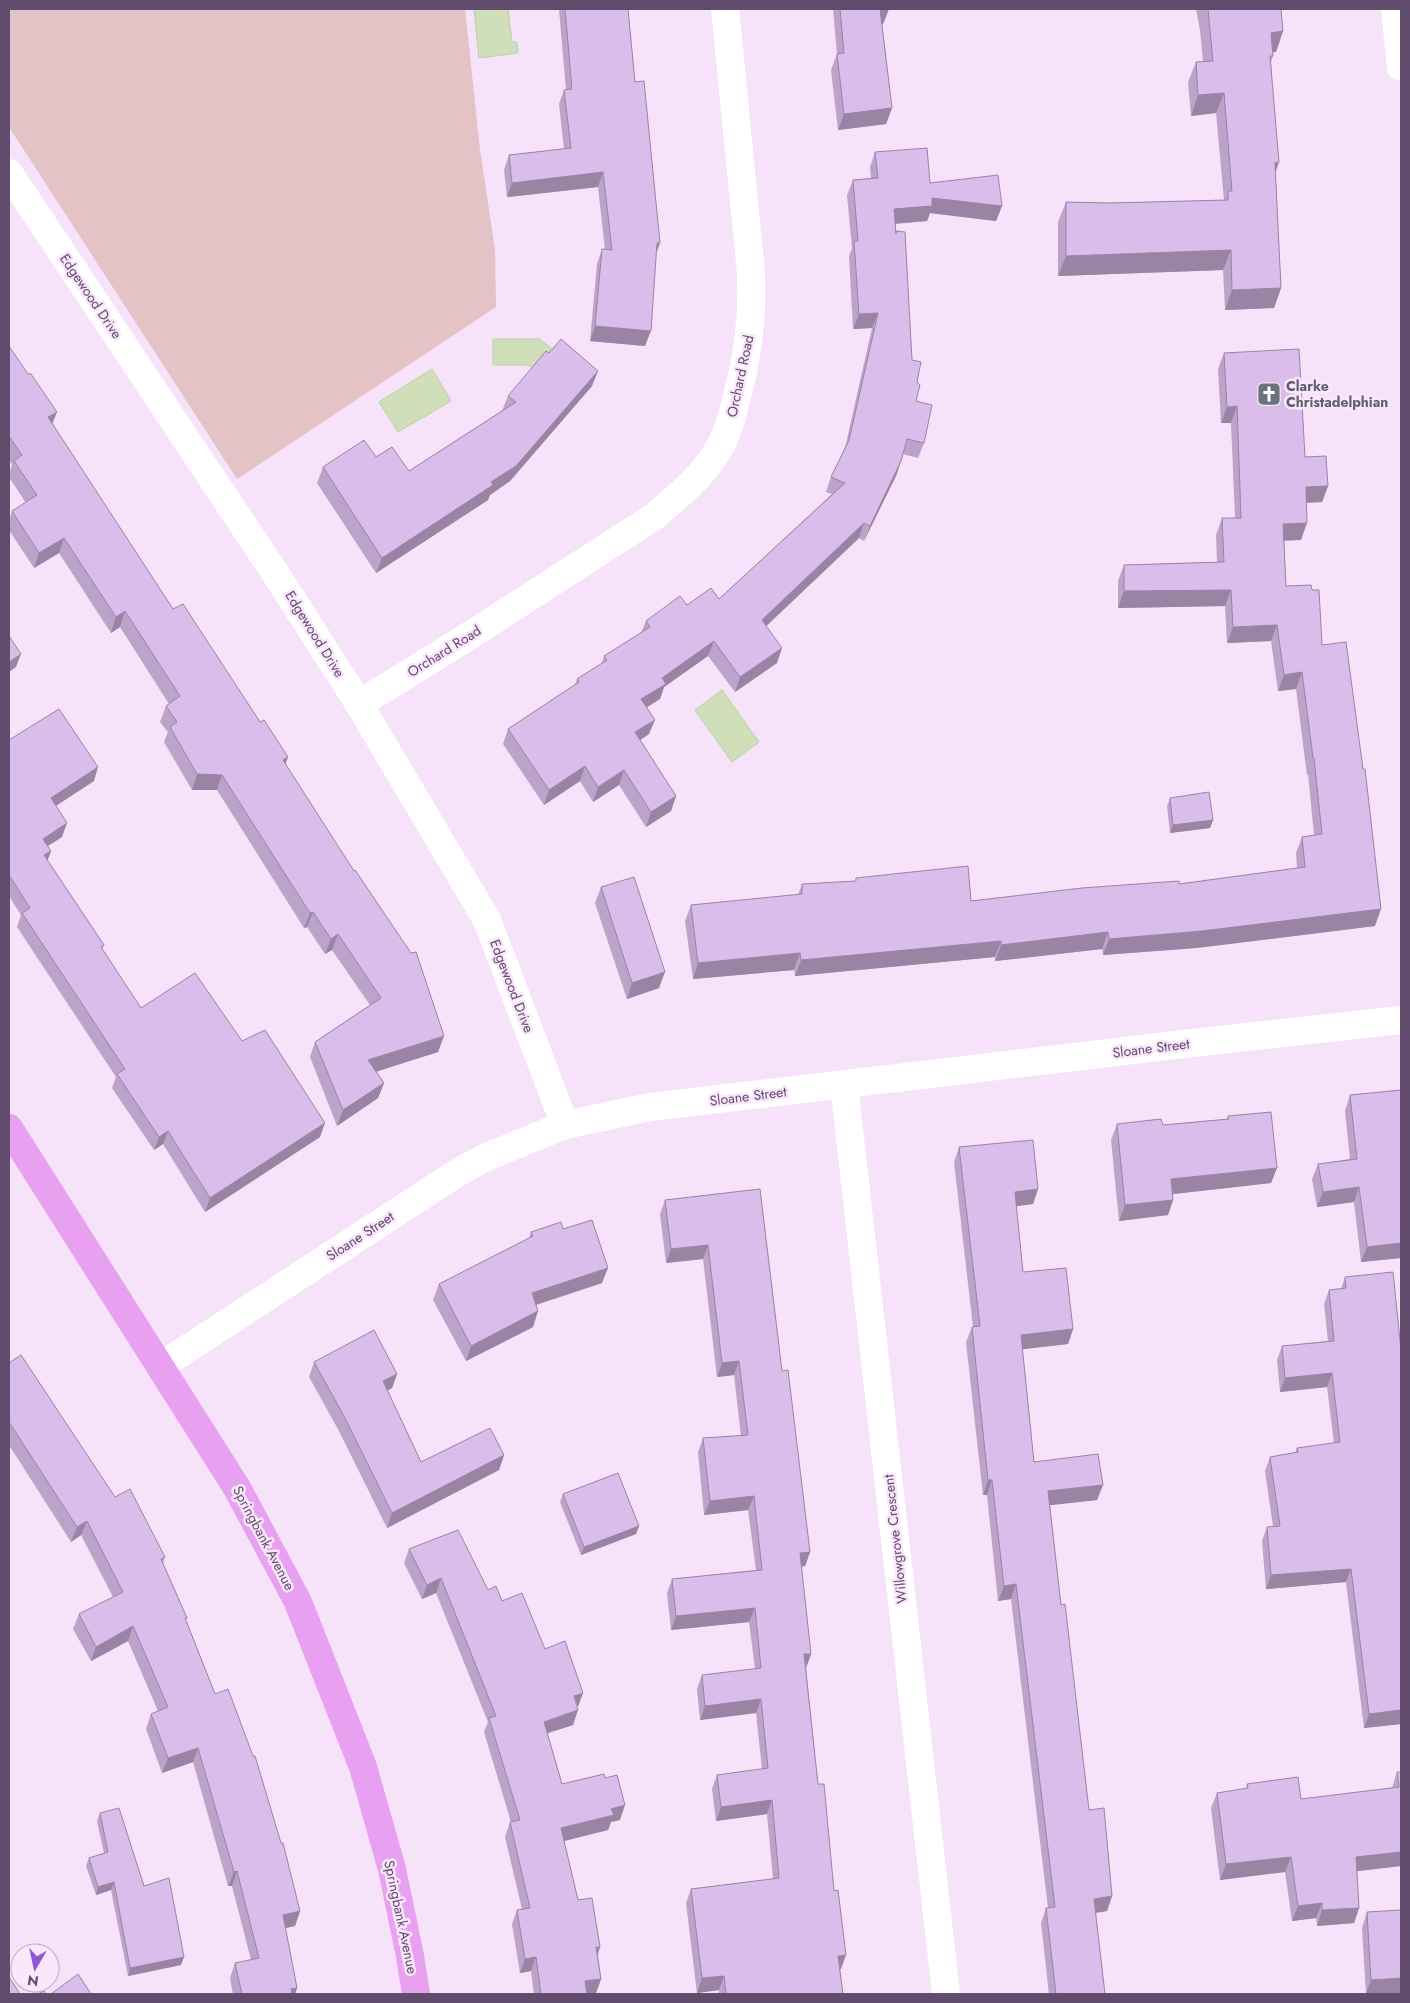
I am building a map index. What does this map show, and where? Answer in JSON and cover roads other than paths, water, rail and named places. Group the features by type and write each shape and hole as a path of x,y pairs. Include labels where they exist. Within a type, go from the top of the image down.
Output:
{"main road":[{"name":"Springbank Avenue","path":"9,1128 237,1488 298,1602 363,1767 392,1869 416,1994"}],"street":[{"name":"Orchard Road","path":"359,704 655,516 692,483 718,449 731,423 739,390 748,348 751,304 750,262 725,9"},
{"path":"1394,9 1401,67"},
{"name":"Edgewood Drive","path":"9,173 251,534 359,704 487,920 565,1125"},
{"name":"Sloane Street","path":"161,1366 457,1173 486,1157 565,1125 650,1107 1401,1020"},
{"name":"Willowgrove Crescent","path":"844,1084 946,1994"}],"place":[{"name":"Clarke Christadelphian","path":"1269,394"}]}
